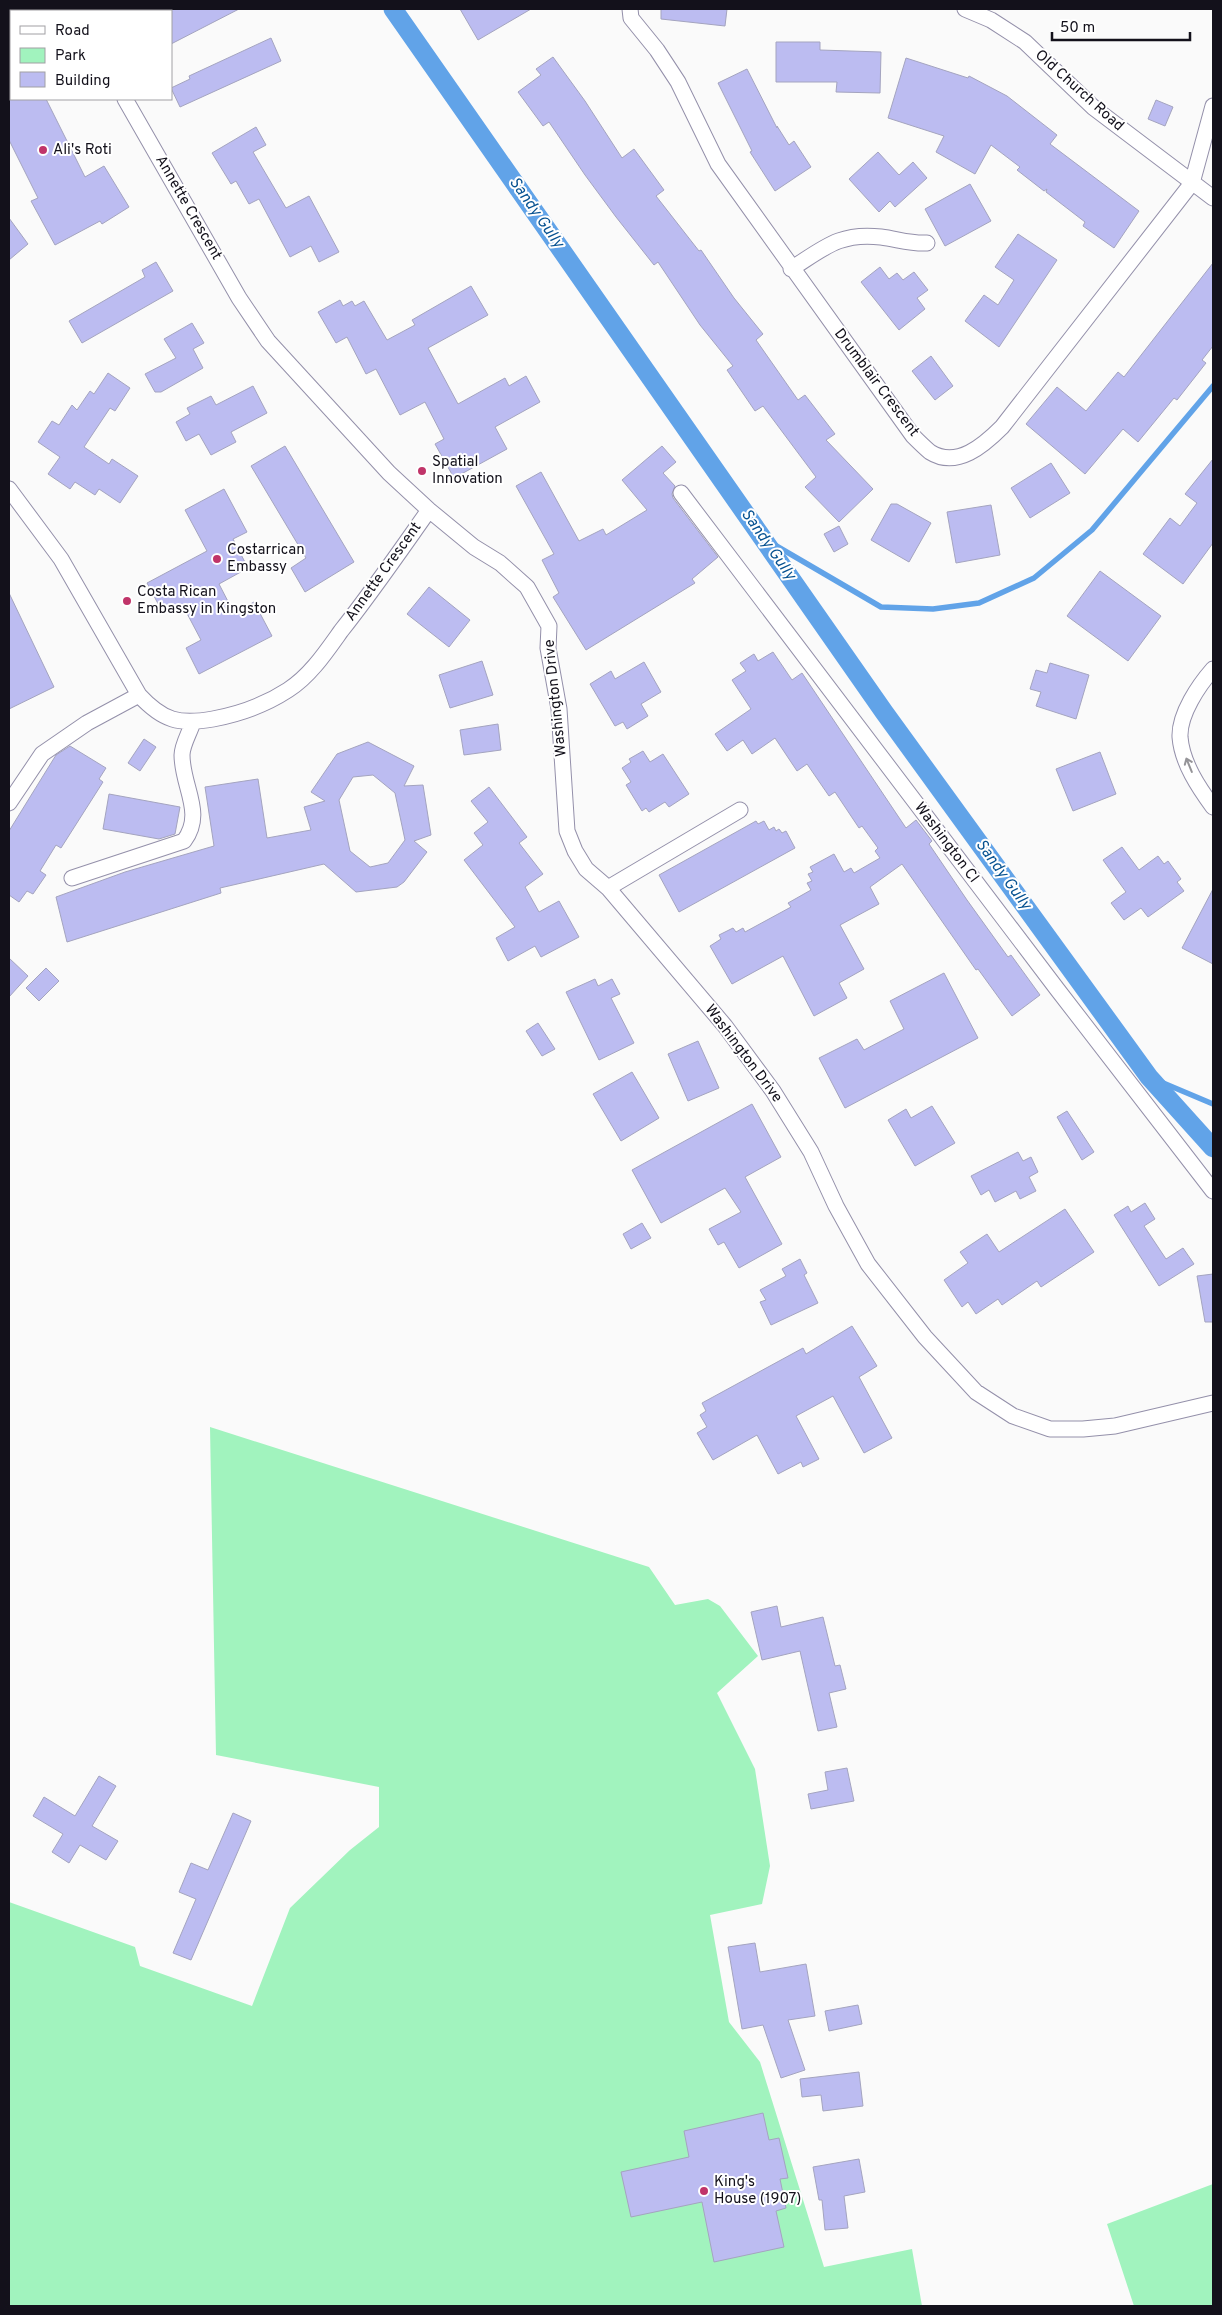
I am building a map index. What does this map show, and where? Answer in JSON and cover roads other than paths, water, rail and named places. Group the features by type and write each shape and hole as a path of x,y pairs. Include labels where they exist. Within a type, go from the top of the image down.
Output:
{"street":[{"name":"Drumblair Crescent","path":"630,9 631,18 657,50 678,82 718,164 791,269 913,436 931,452 950,459 971,452 987,442 1002,427 1192,183"},
{"name":"Old Church Road","path":"965,9 991,20 1025,42 1094,108 1213,198"},
{"name":"Annette Crescent","path":"9,489 61,559 105,631 139,695 152,709 166,718 193,722 256,708 289,690 315,666 376,587 429,510 389,473 268,341 240,298 126,100"},
{"path":"1192,183 1213,106"},
{"path":"791,269 835,241 854,236 881,237 912,244 927,243"},
{"name":"Washington Cl","path":"682,493 1057,990 1213,1191"},
{"name":"Washington Drive","path":"429,510 474,547 500,563 527,587 549,626 548,648 559,709 567,831 575,851 586,869 608,888 725,1026 773,1091 811,1152 836,1206 868,1264 925,1337 976,1392 1012,1416 1050,1429 1083,1430 1115,1426 1213,1403"},
{"path":"1213,669 1195,690 1180,737 1187,762 1198,787 1213,807"},
{"path":"9,804 42,754 87,723 139,695"},
{"path":"72,878 184,841 192,830 194,818 182,754 193,722"},
{"path":"608,888 740,810"}],"waterway":[{"name":"Sandy Gully","path":"393,9 884,712 1149,1077 1213,1148"},
{"path":"761,537 881,607 933,609 979,603 1034,578 1092,530 1213,386"},
{"path":"1149,1077 1213,1104"}],"place":[{"name":"Ali's Roti","path":"43,150"},
{"name":"Spatial Innovation","path":"422,471"},
{"name":"Costarrican Embassy","path":"217,559"},
{"name":"Costa Rican Embassy in Kingston","path":"127,601"},
{"name":"King's House (1907)","path":"704,2191"}]}
